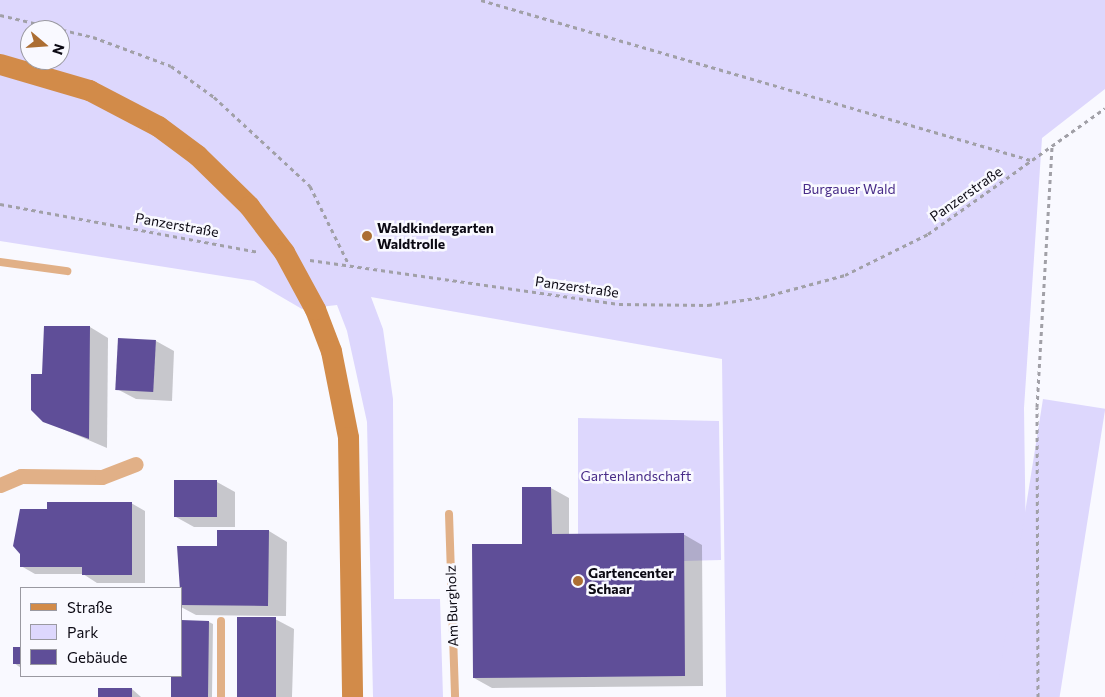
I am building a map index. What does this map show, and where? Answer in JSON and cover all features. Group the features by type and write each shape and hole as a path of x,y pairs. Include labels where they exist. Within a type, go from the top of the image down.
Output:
{"main road":[{"path":"0,64 89,90 158,126 197,155 249,206 284,252 315,309 335,369 348,437 352,697"}],"street":[{"path":"0,485 21,476 102,477 136,464"}],"lane":[{"path":"0,262 67,271"},
{"name":"Am Burgholz","path":"449,514 455,697"},
{"path":"221,621 221,697"}],"path":[{"path":"481,0 1034,161"},
{"path":"0,15 93,37 171,66 278,152 310,186 350,266"},
{"name":"Panzerstraße","path":"303,259 619,304 708,305 763,297 845,275 928,234 1034,161 1105,108"},
{"path":"1038,697 1036,407 1052,147"},
{"name":"Panzerstraße","path":"0,204 266,253"}],"green space":[{"name":"Burgauer Wald","path":"0,0 1105,0 1105,89 1042,138 1024,408 1028,697 726,697 722,359 371,297 383,329 393,399 394,599 440,599 443,697 373,697 367,422 347,331 337,305 302,309 254,281 0,241"},
{"path":"1043,399 1105,410 1060,697 1020,697 996,693"},
{"name":"Gartenlandschaft","path":"578,418 719,421 721,560 684,561 683,533 578,534"}],"building":[{"path":"44,326 90,326 89,439 43,422 31,410 31,374 42,374"},
{"path":"118,338 156,340 153,392 115,390"},
{"path":"174,480 217,480 217,517 174,517"},
{"name":"Gartencenter Schaar","path":"522,487 551,487 552,534 684,533 685,676 473,678 472,544 522,544"},
{"path":"47,502 132,502 132,575 82,575 82,567 20,567 20,554 13,546 20,509 47,509"},
{"path":"217,530 269,530 268,606 182,605 182,587 180,587 177,546 217,546"},
{"path":"237,617 276,617 276,697 237,697"},
{"path":"182,620 209,621 208,697 171,697 171,677 182,677"},
{"path":"13,647 20,647 20,664 13,664"},
{"path":"98,688 132,688 132,697 98,697"}],"place":[{"name":"Waldkindergarten Waldtrolle","path":"367,236"},
{"name":"Gartencenter Schaar","path":"578,581"}]}
